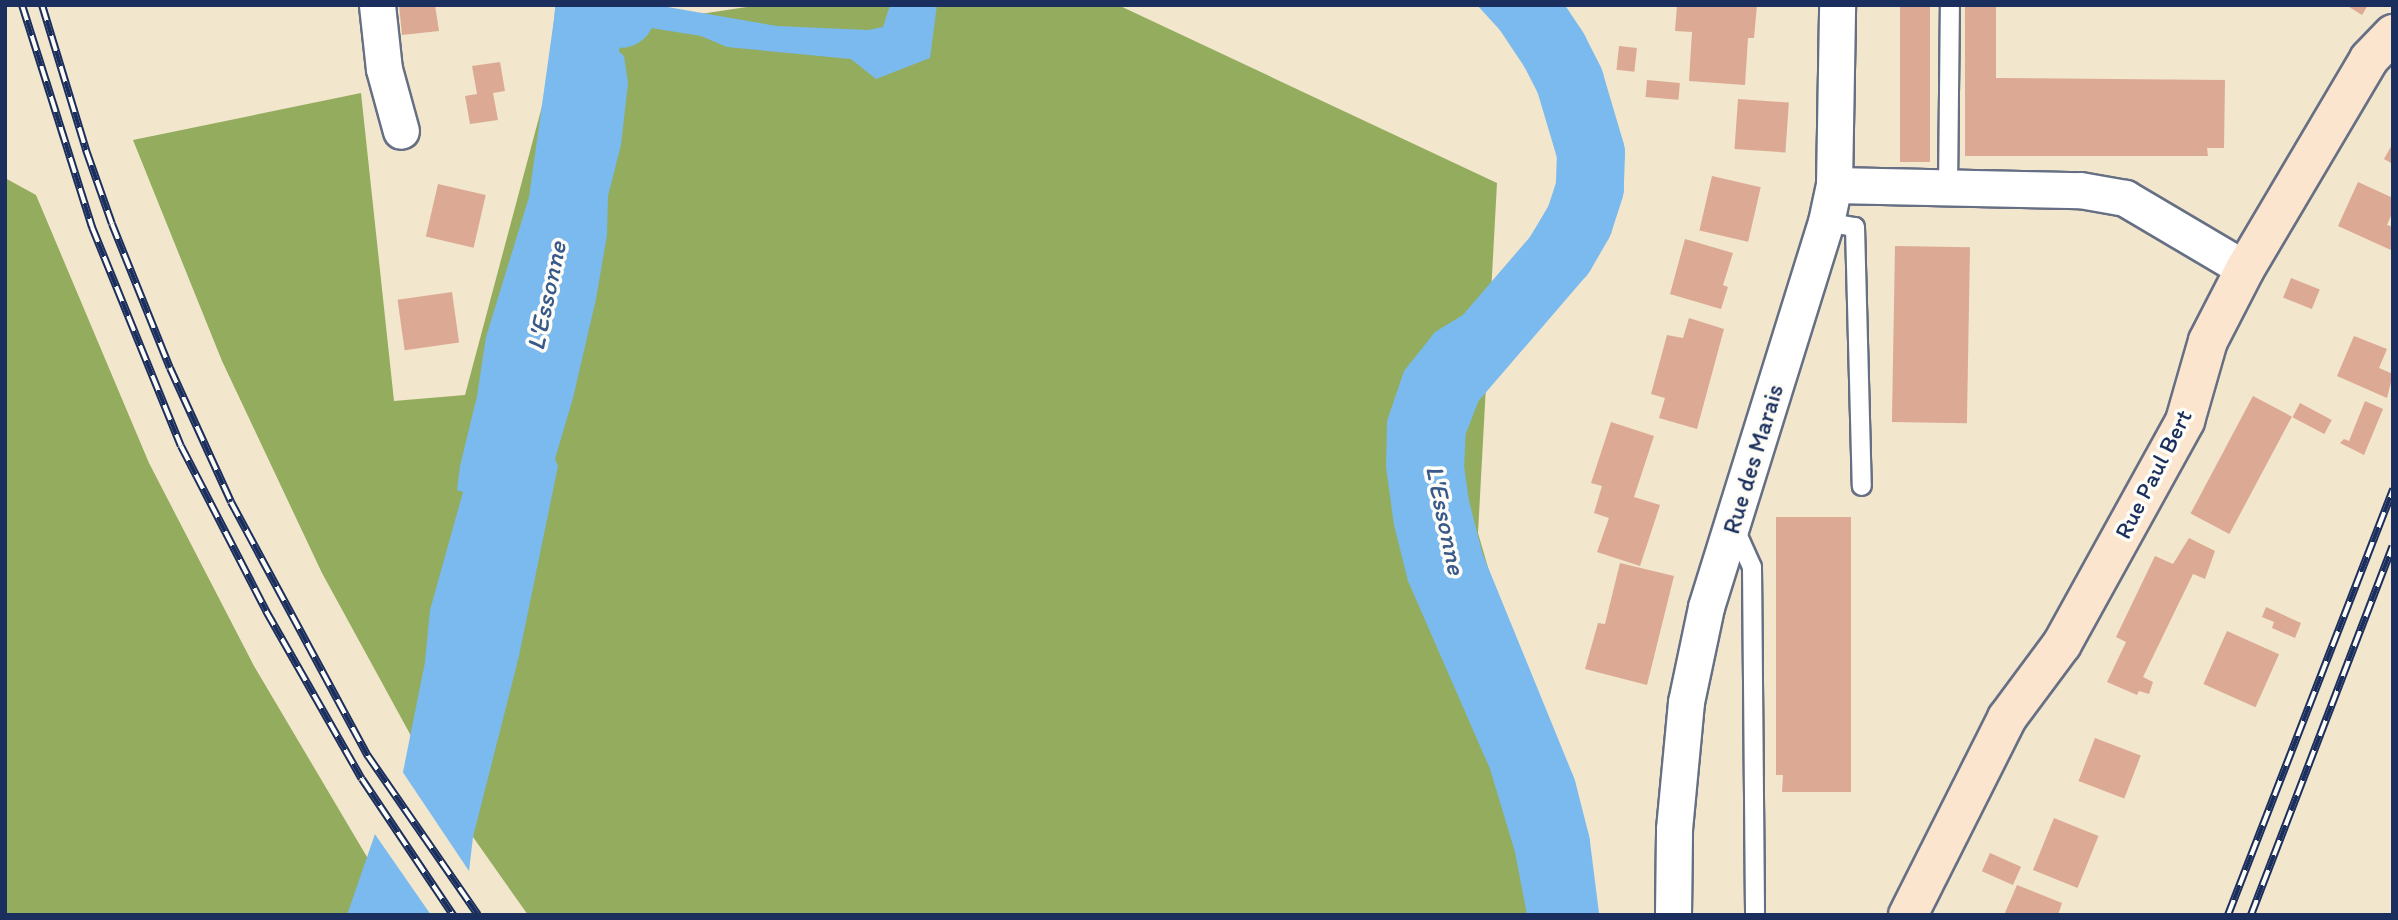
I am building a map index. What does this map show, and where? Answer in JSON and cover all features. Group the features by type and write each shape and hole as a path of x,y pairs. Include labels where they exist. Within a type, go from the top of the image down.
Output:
{"street":[{"path":"377,5 384,69 401,131"},
{"name":"Rue des Marais","path":"1673,915 1674,829 1686,702 1706,607 1826,222 1835,185 1837,5"},
{"name":"Rue Paul Bert","path":"1908,915 2007,718 2063,644 2185,421 2208,341 2245,269 2369,59 2393,34"},
{"path":"1835,185 2080,190 2125,198 2245,269"}],"lane":[{"path":"1948,189 1950,5"},
{"path":"1826,222 1855,227 1862,486"},
{"path":"1733,523 1752,567 1755,915"}],"green space":[{"path":"760,5 1118,5 1497,183 1478,533 1589,915 528,915 473,837 410,734 322,573 222,361 133,140 361,93 394,401 465,395 561,35"},
{"path":"5,178 36,195 149,463 254,666 367,857 406,915 5,915"}],"water":[{"path":"556,5 614,5 612,46 624,56 628,83 621,145 608,196 607,235 596,299 573,398 555,459 558,466 519,656 473,837 469,871 452,915 347,915 375,834 403,772 425,662 430,610 463,492 457,490 460,466 477,396 486,337 529,197"},
{"path":"621,5 656,5 777,26 868,30 883,27 890,5 937,5 930,58 876,79 851,59 727,47 701,36 620,23"},
{"path":"1477,5 1524,5 1554,50 1570,82 1592,157 1587,203 1569,241 1544,276 1485,337 1449,383 1436,411 1430,444 1433,492 1450,564 1542,789 1556,844 1565,915 1527,915 1515,852 1490,769 1408,581 1394,525 1386,467 1387,421 1404,371 1435,332 1476,307 1518,257 1555,195 1561,175 1560,132 1549,100 1520,52"}],"pier":[{"path":"400,768 471,874 455,915 431,915 372,830"}],"building":[{"path":"399,5 435,5 439,31 402,35"},
{"path":"1677,5 1757,5 1754,38 1748,38 1745,85 1689,81 1692,32 1675,31"},
{"path":"1900,5 1930,5 1930,162 1900,162"},
{"path":"1965,5 1996,5 1996,78 2225,80 2224,148 2207,148 2208,156 1965,156"},
{"path":"2346,5 2368,5 2362,15"},
{"path":"1619,46 1637,48 1634,72 1616,70"},
{"path":"500,62 505,91 493,93 498,120 470,124 465,96 477,94 472,66"},
{"path":"1647,80 1680,83 1678,100 1646,97"},
{"path":"1738,99 1789,103 1785,152 1735,149"},
{"path":"2393,143 2393,164 2384,159"},
{"path":"1712,176 1761,187 1748,242 1699,231"},
{"path":"2358,182 2393,198 2393,211 2387,225 2393,227 2393,251 2338,226"},
{"path":"438,184 486,195 474,248 426,237"},
{"path":"1685,239 1733,253 1723,285 1728,287 1721,309 1670,294"},
{"path":"1895,246 1970,247 1967,423 1892,422"},
{"path":"2291,278 2320,290 2312,309 2283,297"},
{"path":"452,292 459,343 405,350 398,300"},
{"path":"1689,318 1724,329 1697,429 1659,418 1665,398 1651,394 1667,335 1683,338"},
{"path":"2354,336 2387,349 2379,368 2393,374 2387,398 2337,376"},
{"path":"2253,396 2292,417 2229,534 2191,513"},
{"path":"2365,401 2383,409 2364,455 2340,443 2344,439 2349,441"},
{"path":"2300,403 2332,420 2324,434 2292,417"},
{"path":"1611,422 1654,436 1634,497 1660,505 1640,566 1597,552 1609,518 1594,513 1602,486 1591,483"},
{"path":"1776,517 1851,517 1851,792 1782,792 1783,775 1776,775"},
{"path":"2189,538 2215,551 2205,579 2193,574 2143,677 2153,682 2149,694 2139,691 2137,695 2107,682 2126,642 2116,637 2155,556 2173,564"},
{"path":"1620,563 1674,576 1647,685 1585,669 1598,623 1605,624"},
{"path":"2266,607 2301,623 2295,638 2272,628 2274,622 2262,617"},
{"path":"2227,631 2279,654 2255,707 2203,684"},
{"path":"2095,738 2141,756 2124,799 2079,781"},
{"path":"2054,818 2099,836 2078,888 2033,870"},
{"path":"1990,853 2021,867 2013,885 1982,871"},
{"path":"2017,885 2062,903 2058,915 2004,915"}],"waterway":[{"name":"L'Essonne","path":"1524,5 1554,50 1570,82 1591,153 1590,188 1579,222 1561,253 1449,383 1432,427 1430,468 1435,505 1450,564 1542,789 1556,844 1565,915"},
{"name":"L'Essonne","path":"582,81 589,11 621,14"}],"railway":[{"path":"22,5 92,227 181,446 266,611 362,779 453,915"},
{"path":"42,5 86,150 112,224 170,368 231,502 368,756 478,915"},
{"path":"2228,915 2393,489"},
{"path":"2251,915 2393,546"}]}
